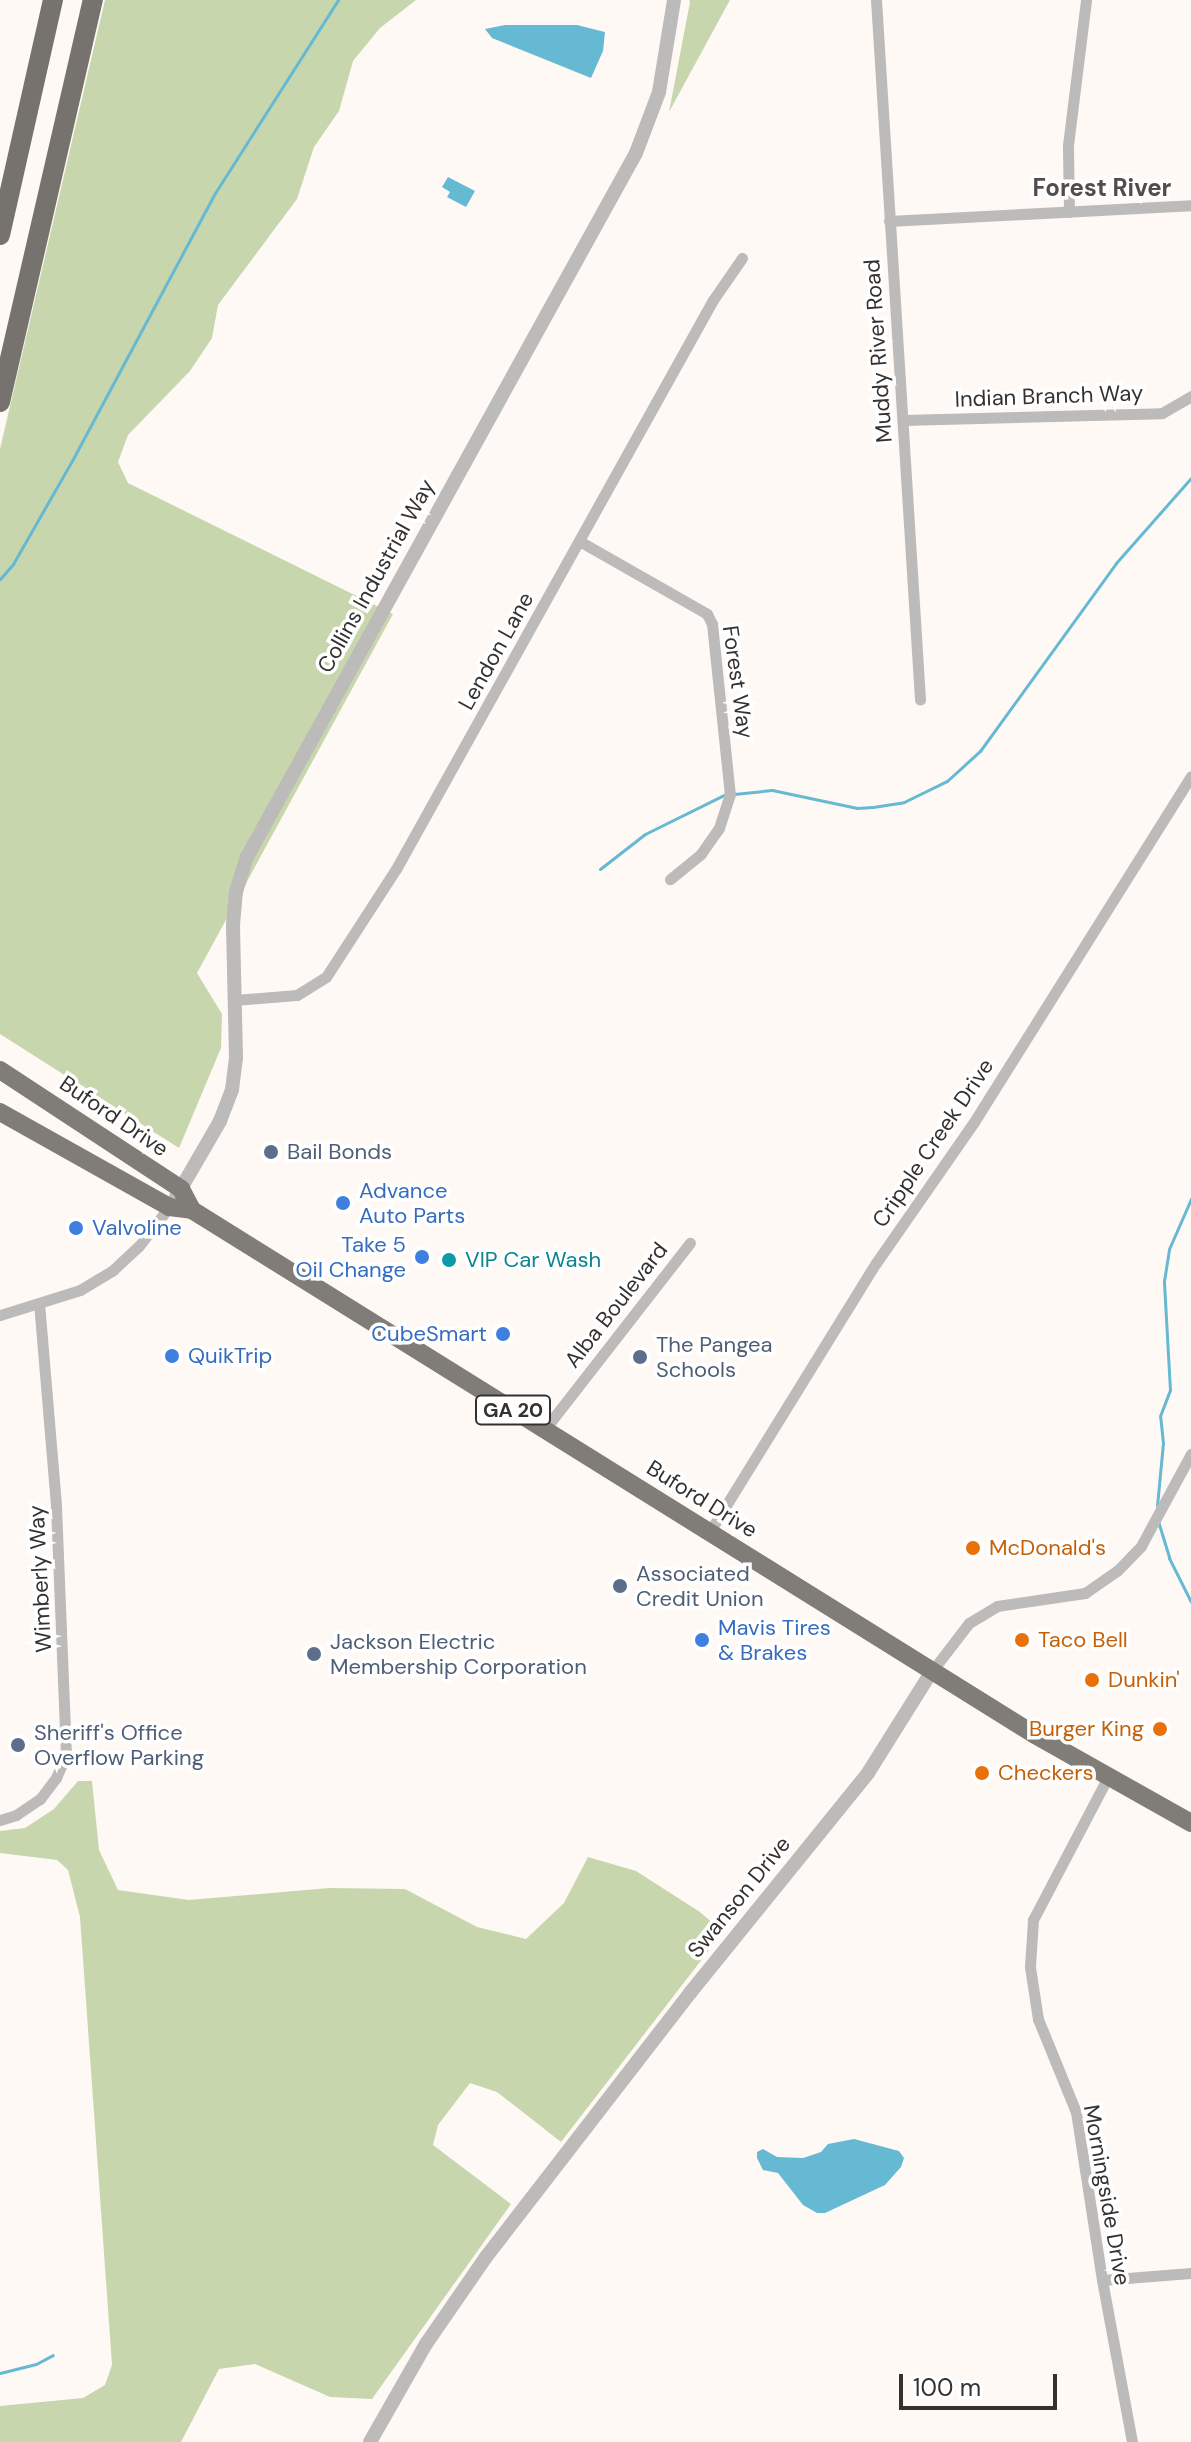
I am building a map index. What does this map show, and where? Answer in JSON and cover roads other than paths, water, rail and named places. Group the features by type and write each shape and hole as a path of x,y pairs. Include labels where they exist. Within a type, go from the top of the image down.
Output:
{"highway":[{"path":"0,235 53,0"},
{"path":"0,402 93,0"},
{"name":"Buford Drive","path":"0,1070 181,1189 192,1210"},
{"name":"Buford Drive","path":"0,1112 169,1207 192,1210 1035,1735 1191,1823"}],"street":[{"name":"Collins Industrial Way","path":"169,1207 220,1121 232,1090 236,1058 234,904 247,857 636,153 659,92 674,0"},
{"name":"Muddy River Road","path":"876,0 920,700"},
{"path":"1069,212 1068,145 1086,0"},
{"path":"889,221 1191,205"},
{"name":"Lendon Lane","path":"235,1000 297,995 326,977 396,869 581,542 713,300 742,258"},
{"name":"Indian Branch Way","path":"903,420 1162,413 1191,396"},
{"name":"Forest Way","path":"581,542 707,614 712,624 730,794 719,828 701,854 670,879"},
{"name":"Cripple Creek Drive","path":"709,1533 876,1263 974,1122 1191,776"},
{"path":"0,1315 80,1290 113,1270 139,1246 169,1207"},
{"name":"Alba Boulevard","path":"545,1429 690,1243"},
{"name":"Wimberly Way","path":"0,1820 16,1815 40,1799 56,1778 66,1755 56,1505 39,1304"},
{"name":"Swanson Drive","path":"370,2442 426,2344 486,2257 700,1981 868,1773 932,1671 969,1623 997,1606 1085,1593 1117,1571 1141,1546 1191,1454"},
{"name":"Morningside Drive","path":"1109,1775 1033,1920 1030,1967 1038,2019 1076,2112 1102,2280 1132,2442"},
{"path":"1102,2280 1191,2273"}],"water":[{"path":"505,25 577,25 605,32 603,51 591,78 492,38 485,29"},
{"path":"448,177 475,191 466,207 447,197 450,192 442,187"},
{"path":"854,2139 899,2151 904,2158 901,2167 885,2185 825,2213 817,2213 803,2205 778,2173 763,2170 757,2158 757,2152 763,2149 777,2157 803,2158 821,2152 828,2144"}],"waterway":[{"path":"0,579 13,564 74,457 215,193 338,0"},
{"path":"734,794 772,790 857,808 904,802 947,781 980,751 1116,563 1191,478"},
{"path":"600,869 645,834 726,794"},
{"path":"1157,1506 1163,1443 1160,1416 1170,1390 1164,1281 1169,1249 1191,1199"},
{"path":"1158,1521 1169,1558 1191,1602"},
{"path":"0,2373 36,2364 53,2355"}],"place":[{"name":"Bail Bonds","path":"271,1152"},
{"name":"Advance Auto Parts","path":"343,1203"},
{"name":"Valvoline","path":"76,1228"},
{"name":"Take 5 Oil Change","path":"422,1257"},
{"name":"VIP Car Wash","path":"449,1260"},
{"name":"CubeSmart","path":"503,1334"},
{"name":"QuikTrip","path":"172,1356"},
{"name":"The Pangea Schools","path":"640,1357"},
{"name":"McDonald's","path":"973,1548"},
{"name":"Associated Credit Union","path":"620,1586"},
{"name":"Mavis Tires & Brakes","path":"702,1640"},
{"name":"Taco Bell","path":"1022,1640"},
{"name":"Jackson Electric Membership Corporation","path":"314,1654"},
{"name":"Dunkin'","path":"1092,1680"},
{"name":"Burger King","path":"1160,1729"},
{"name":"Sheriff's Office Overflow Parking","path":"18,1745"},
{"name":"Checkers","path":"982,1773"}],"district":[{"name":"Forest River","path":"1102,188"}]}
